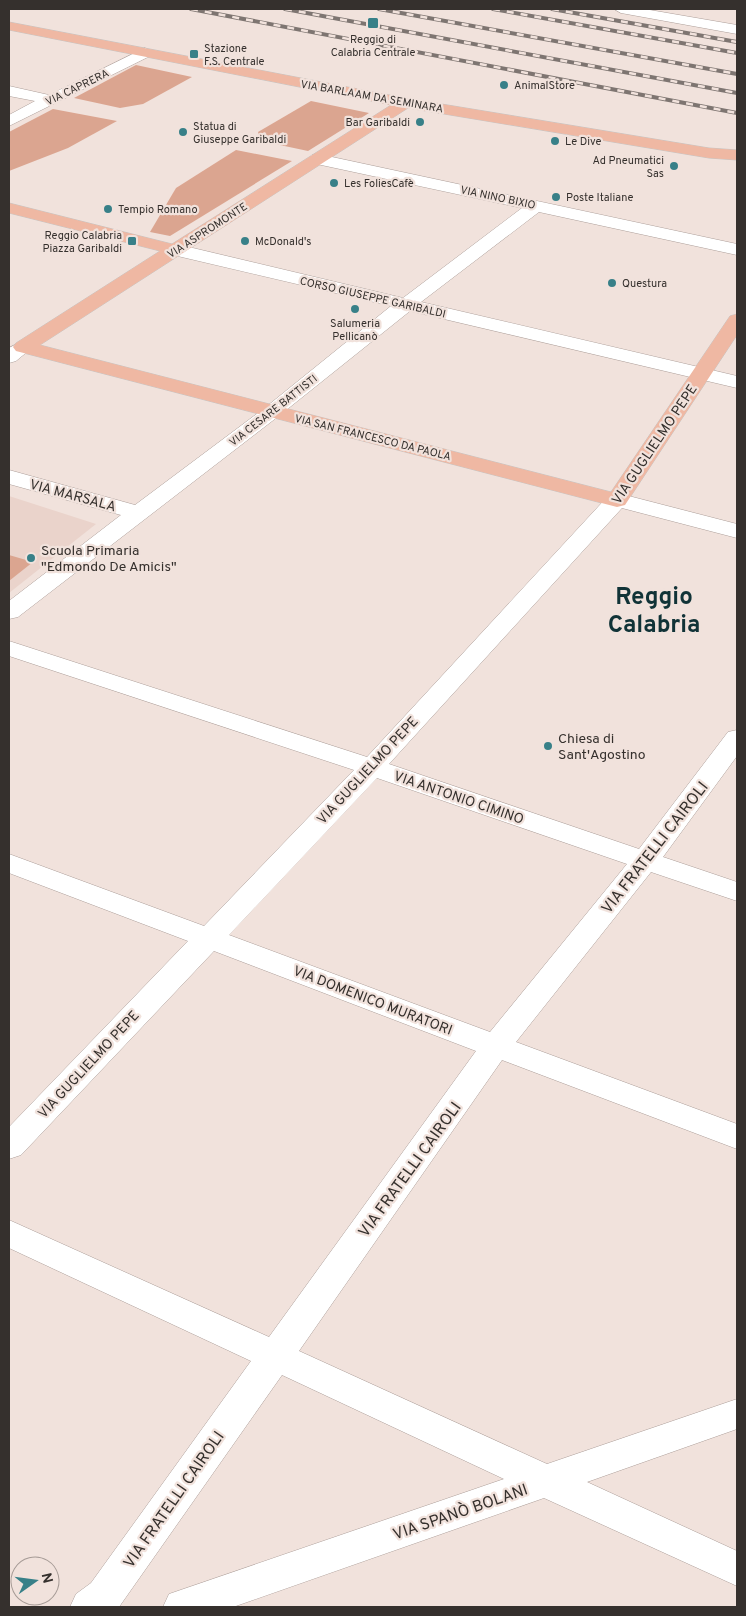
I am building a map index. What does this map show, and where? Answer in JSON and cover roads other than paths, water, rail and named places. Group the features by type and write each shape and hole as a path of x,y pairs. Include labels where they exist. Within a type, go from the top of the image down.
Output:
{"main road":[{"name":"VIA BARLAAM DA SEMINARA","path":"9,26 405,103 709,153 737,155"},
{"name":"VIA ASPROMONTE","path":"14,349 176,250 405,103"},
{"path":"709,153 737,159"},
{"name":"CORSO GIUSEPPE GARIBALDI","path":"9,208 176,250"},
{"name":"VIA GUGLIELMO PEPE","path":"617,500 737,320"},
{"name":"VIA SAN FRANCESCO DA PAOLA","path":"14,349 273,412 617,500"}],"street":[{"path":"621,9 737,30"},
{"name":"VIA CAPRERA","path":"9,121 145,53"},
{"path":"9,91 51,100"},
{"name":"VIA NINO BIXIO","path":"318,159 737,249"},
{"name":"VIA CESARE BATTISTI","path":"9,612 273,412 404,305 537,205"},
{"name":"CORSO GIUSEPPE GARIBALDI","path":"176,250 737,382"},
{"name":"VIA MARSALA","path":"9,477 138,513"},
{"name":"VIA SAN FRANCESCO DA PAOLA","path":"617,500 737,531"},
{"name":"VIA GUGLIELMO PEPE","path":"9,1147 372,766 617,500"},
{"name":"VIA ANTONIO CIMINO","path":"9,648 372,766 737,892"},
{"name":"VIA FRATELLI CAIROLI","path":"90,1607 105,1595 496,1046 645,860 737,738"},
{"name":"VIA DOMENICO MURATORI","path":"9,863 737,1137"},
{"path":"9,1233 737,1569"},
{"name":"VIA SPANÒ BOLANI","path":"183,1607 737,1414"}],"railway":[{"path":"191,9 737,113"},
{"path":"285,9 737,93"},
{"path":"379,9 737,74"},
{"path":"493,9 737,53"},
{"path":"552,9 737,42"}],"place":[{"name":"Reggio di Calabria Centrale","path":"373,23"},
{"name":"Stazione F.S. Centrale","path":"194,54"},
{"name":"AnimalStore","path":"504,85"},
{"name":"Bar Garibaldi","path":"420,122"},
{"name":"Statua di Giuseppe Garibaldi","path":"183,132"},
{"name":"Le Dive","path":"555,141"},
{"name":"Ad Pneumatici Sas","path":"674,166"},
{"name":"Les FoliesCafè","path":"334,183"},
{"name":"Poste Italiane","path":"556,197"},
{"name":"Tempio Romano","path":"108,209"},
{"name":"Reggio Calabria Piazza Garibaldi","path":"132,241"},
{"name":"McDonald's","path":"245,241"},
{"name":"Questura","path":"612,283"},
{"name":"Salumeria Pellicanò","path":"355,309"},
{"name":"Scuola Primaria \"Edmondo De Amicis\"","path":"31,558"},
{"name":"Chiesa di Sant'Agostino","path":"548,746"}],"district":[{"name":"Reggio Calabria","path":"654,610"}]}
